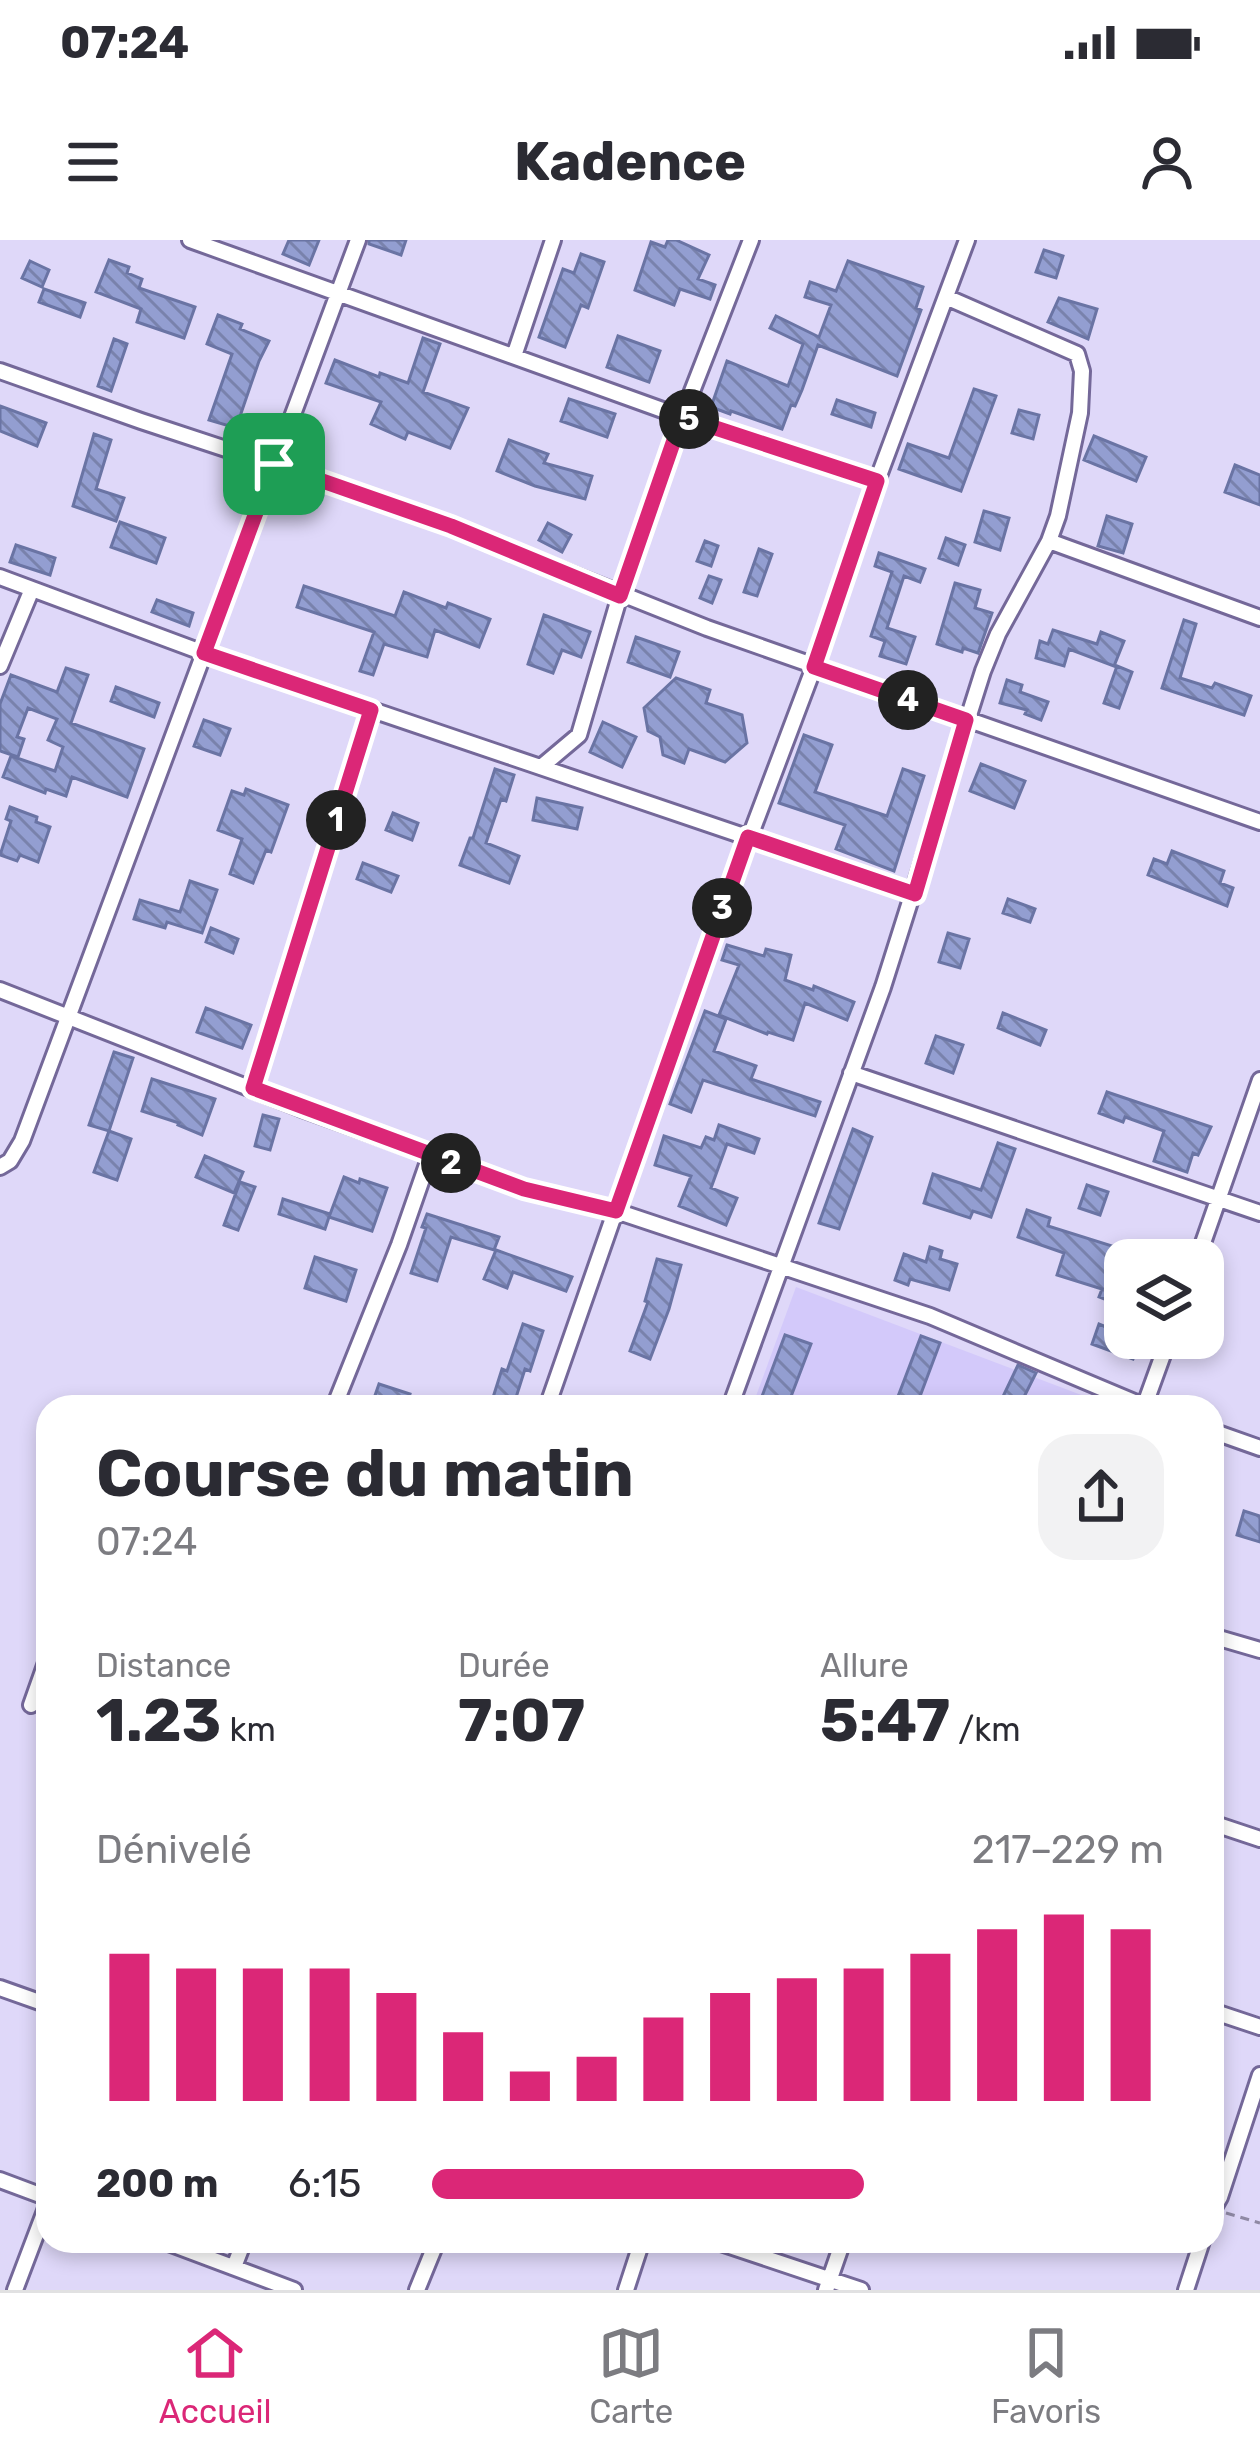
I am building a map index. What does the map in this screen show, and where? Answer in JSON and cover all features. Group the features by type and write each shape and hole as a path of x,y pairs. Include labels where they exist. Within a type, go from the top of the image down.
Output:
{"street":[{"path":"190,240 682,417 877,481"},
{"path":"0,1167 10,1161 22,1141 358,240"},
{"path":"514,356 553,240"},
{"path":"541,767 580,736 620,596 682,417 751,240"},
{"path":"552,1395 748,837 967,240"},
{"path":"734,1395 915,894 966,720 998,634 1049,541 1069,474 1080,413 1082,370 1077,354 946,297"},
{"path":"0,371 451,526 620,596 814,667 1260,822"},
{"path":"1049,541 1260,618"},
{"path":"0,577 204,653 915,894"},
{"path":"0,666 32,589"},
{"path":"253,1088 371,710"},
{"path":"0,990 524,1189 616,1211 929,1316 1117,1395"},
{"path":"851,1073 1260,1213"},
{"path":"1204,1239 1260,1080"},
{"path":"339,1395 430,1156"},
{"path":"1149,1395 1162,1359"},
{"path":"1224,1434 1260,1448"},
{"path":"1224,1640 1260,1650"},
{"path":"31,1705 36,1691"},
{"path":"1224,1827 1260,1839"},
{"path":"0,1988 36,2001"},
{"path":"1224,2015 1260,2027"},
{"path":"1224,2175 1260,2075"},
{"path":"0,2180 36,2195"},
{"path":"15,2290 36,2233"},
{"path":"195,2253 294,2290"},
{"path":"233,2267 239,2253"},
{"path":"417,2290 432,2253"},
{"path":"626,2290 638,2253"},
{"path":"747,2253 828,2285 861,2290"},
{"path":"828,2285 839,2253"},
{"path":"1186,2290 1198,2253"}],"path":[{"path":"1224,2207 1260,2223"}],"shaded area":[{"path":"796,1287 1081,1395 756,1395"}],"building":[{"path":"289,240 319,240 309,265 283,254"},
{"path":"369,240 406,240 401,255 369,244"},
{"path":"668,240 709,255 698,279 715,285 710,299 680,289 674,305 635,290 651,242 665,247"},
{"path":"1044,250 1063,256 1056,278 1036,272"},
{"path":"581,254 604,262 588,308 581,305 565,347 539,337 563,269 574,273"},
{"path":"109,260 129,267 127,273 142,279 139,288 195,307 184,338 137,322 141,309 96,292"},
{"path":"30,261 49,270 42,287 22,278"},
{"path":"848,261 923,287 916,308 921,310 897,376 818,345 782,429 711,407 727,361 788,386 803,344 770,328 776,316 819,337 831,305 805,297 810,282 836,291"},
{"path":"44,289 85,303 80,317 39,302"},
{"path":"1059,298 1097,309 1088,339 1048,322"},
{"path":"218,315 269,341 236,428 209,420 232,354 207,344"},
{"path":"618,336 660,351 649,382 607,367"},
{"path":"423,338 440,344 423,392 468,408 450,448 408,432 405,439 371,424 381,402 326,383 335,360 408,383"},
{"path":"114,339 127,344 111,391 98,386"},
{"path":"974,389 996,396 961,491 899,469 908,444 949,458"},
{"path":"569,399 615,414 607,437 561,421"},
{"path":"837,400 875,413 871,427 832,414"},
{"path":"0,406 46,423 37,446 0,431"},
{"path":"1019,410 1039,415 1033,439 1012,433"},
{"path":"94,434 111,440 96,489 124,498 116,521 73,506"},
{"path":"1094,436 1146,457 1136,481 1084,460"},
{"path":"509,440 548,454 544,463 592,476 585,499 497,471"},
{"path":"1235,465 1260,475 1260,505 1225,492"},
{"path":"984,511 1009,518 1000,550 975,542"},
{"path":"1107,516 1132,524 1123,553 1098,546"},
{"path":"120,522 165,538 156,563 111,547"},
{"path":"548,523 571,535 562,552 539,540"},
{"path":"946,538 965,545 958,565 939,558"},
{"path":"705,541 718,546 711,566 697,561"},
{"path":"16,545 55,558 50,575 10,562"},
{"path":"759,549 772,554 757,596 744,592"},
{"path":"879,553 925,569 920,582 904,576 887,628 915,637 906,664 880,656 885,641 871,636 892,572 875,566"},
{"path":"709,576 721,580 712,603 700,598"},
{"path":"955,583 980,590 975,608 992,613 978,653 937,644"},
{"path":"304,586 395,616 404,592 490,619 479,647 435,630 427,657 384,644 373,675 360,671 374,632 297,607"},
{"path":"157,600 193,613 189,626 152,612"},
{"path":"544,615 590,632 581,657 562,650 553,673 528,664"},
{"path":"1184,620 1196,624 1180,678 1212,688 1215,683 1251,696 1244,715 1162,688"},
{"path":"1053,630 1097,644 1101,632 1124,641 1114,666 1069,649 1064,666 1036,658 1040,641 1048,644"},
{"path":"636,637 679,652 670,677 628,662"},
{"path":"1117,666 1132,672 1119,708 1104,703"},
{"path":"66,668 88,675 71,723 144,749 127,797 72,777 66,796 3,777 11,756 55,771 63,747 48,740 57,719 28,708 17,737 24,739 18,757 0,751 0,704 11,675 57,692"},
{"path":"676,678 710,690 706,703 742,715 747,743 725,762 689,749 684,763 663,755 660,737 648,731 644,708"},
{"path":"1007,680 1022,685 1020,692 1048,702 1041,720 1025,714 1027,710 1000,703"},
{"path":"116,687 159,703 154,717 111,701"},
{"path":"204,720 230,729 220,755 194,746"},
{"path":"603,722 636,737 622,767 590,752"},
{"path":"804,735 832,745 815,792 887,816 903,769 924,776 894,871 836,849 845,825 779,803"},
{"path":"981,764 1025,781 1014,808 970,791"},
{"path":"495,769 514,775 486,843 519,856 509,883 460,865"},
{"path":"246,789 288,805 271,852 266,850 253,883 230,874 242,839 218,830 232,791 244,795"},
{"path":"537,798 582,808 577,829 533,820"},
{"path":"10,807 50,827 38,862 20,855 17,861 0,855 11,821 6,819"},
{"path":"393,813 418,823 412,840 386,830"},
{"path":"1172,851 1224,871 1220,883 1233,888 1227,906 1148,875 1154,859 1167,864"},
{"path":"363,863 398,876 391,892 357,879"},
{"path":"190,881 217,890 202,933 167,922 165,928 134,919 140,900 180,912"},
{"path":"1008,899 1035,909 1030,922 1003,913"},
{"path":"211,928 238,939 233,953 206,942"},
{"path":"948,933 969,939 960,968 939,962"},
{"path":"727,945 764,956 766,949 791,955 785,980 854,1002 847,1020 805,1003 793,1040 719,1015 739,965 722,960"},
{"path":"206,1008 251,1025 242,1048 197,1032"},
{"path":"705,1011 726,1019 714,1051 756,1066 751,1079 820,1102 815,1116 703,1080 691,1112 670,1104"},
{"path":"1003,1013 1046,1030 1040,1045 998,1028"},
{"path":"936,1036 963,1045 953,1073 926,1063"},
{"path":"114,1052 133,1058 109,1131 89,1125"},
{"path":"152,1079 215,1099 202,1135 142,1111"},
{"path":"1107,1092 1211,1127 1198,1155 1193,1153 1187,1172 1154,1161 1164,1131 1099,1113"},
{"path":"263,1115 279,1119 270,1150 255,1146"},
{"path":"719,1125 759,1139 754,1153 727,1144 711,1188 737,1198 726,1225 679,1206 691,1176 655,1165 664,1136 701,1148 706,1137 714,1140"},
{"path":"853,1129 872,1137 839,1229 819,1223"},
{"path":"109,1131 131,1139 117,1180 94,1172"},
{"path":"998,1143 1015,1149 991,1217 973,1211 970,1218 924,1203 933,1174 981,1190"},
{"path":"205,1156 243,1172 234,1193 196,1177"},
{"path":"344,1177 387,1188 372,1231 329,1217"},
{"path":"240,1182 255,1187 238,1230 224,1225"},
{"path":"1087,1185 1108,1192 1100,1215 1079,1208"},
{"path":"283,1199 330,1214 325,1229 279,1214"},
{"path":"1027,1210 1050,1218 1048,1226 1104,1243 1104,1299 1099,1297 1102,1289 1057,1275 1064,1253 1018,1237"},
{"path":"427,1214 499,1237 494,1250 451,1237 437,1281 411,1273"},
{"path":"930,1247 942,1251 940,1259 957,1264 949,1290 910,1279 908,1285 895,1280 904,1254 926,1262"},
{"path":"496,1250 572,1277 566,1291 513,1272 507,1288 484,1279"},
{"path":"315,1257 356,1270 346,1301 305,1288"},
{"path":"657,1259 681,1265 650,1359 630,1351"},
{"path":"523,1324 543,1331 517,1395 494,1395 502,1369 507,1371"},
{"path":"1099,1324 1104,1326 1104,1348 1092,1344"},
{"path":"785,1335 811,1344 792,1395 762,1395"},
{"path":"921,1336 940,1343 920,1395 899,1395"},
{"path":"1018,1365 1036,1373 1025,1395 1004,1395"},
{"path":"379,1384 410,1394 410,1395 375,1395"},
{"path":"1244,1511 1260,1516 1260,1542 1237,1535"}],"route":[{"path":"682,417 877,481 814,667 966,720 915,894 748,837 616,1211 524,1189 253,1088 371,710 204,653 274,464 451,526 620,596 682,417"}]}
